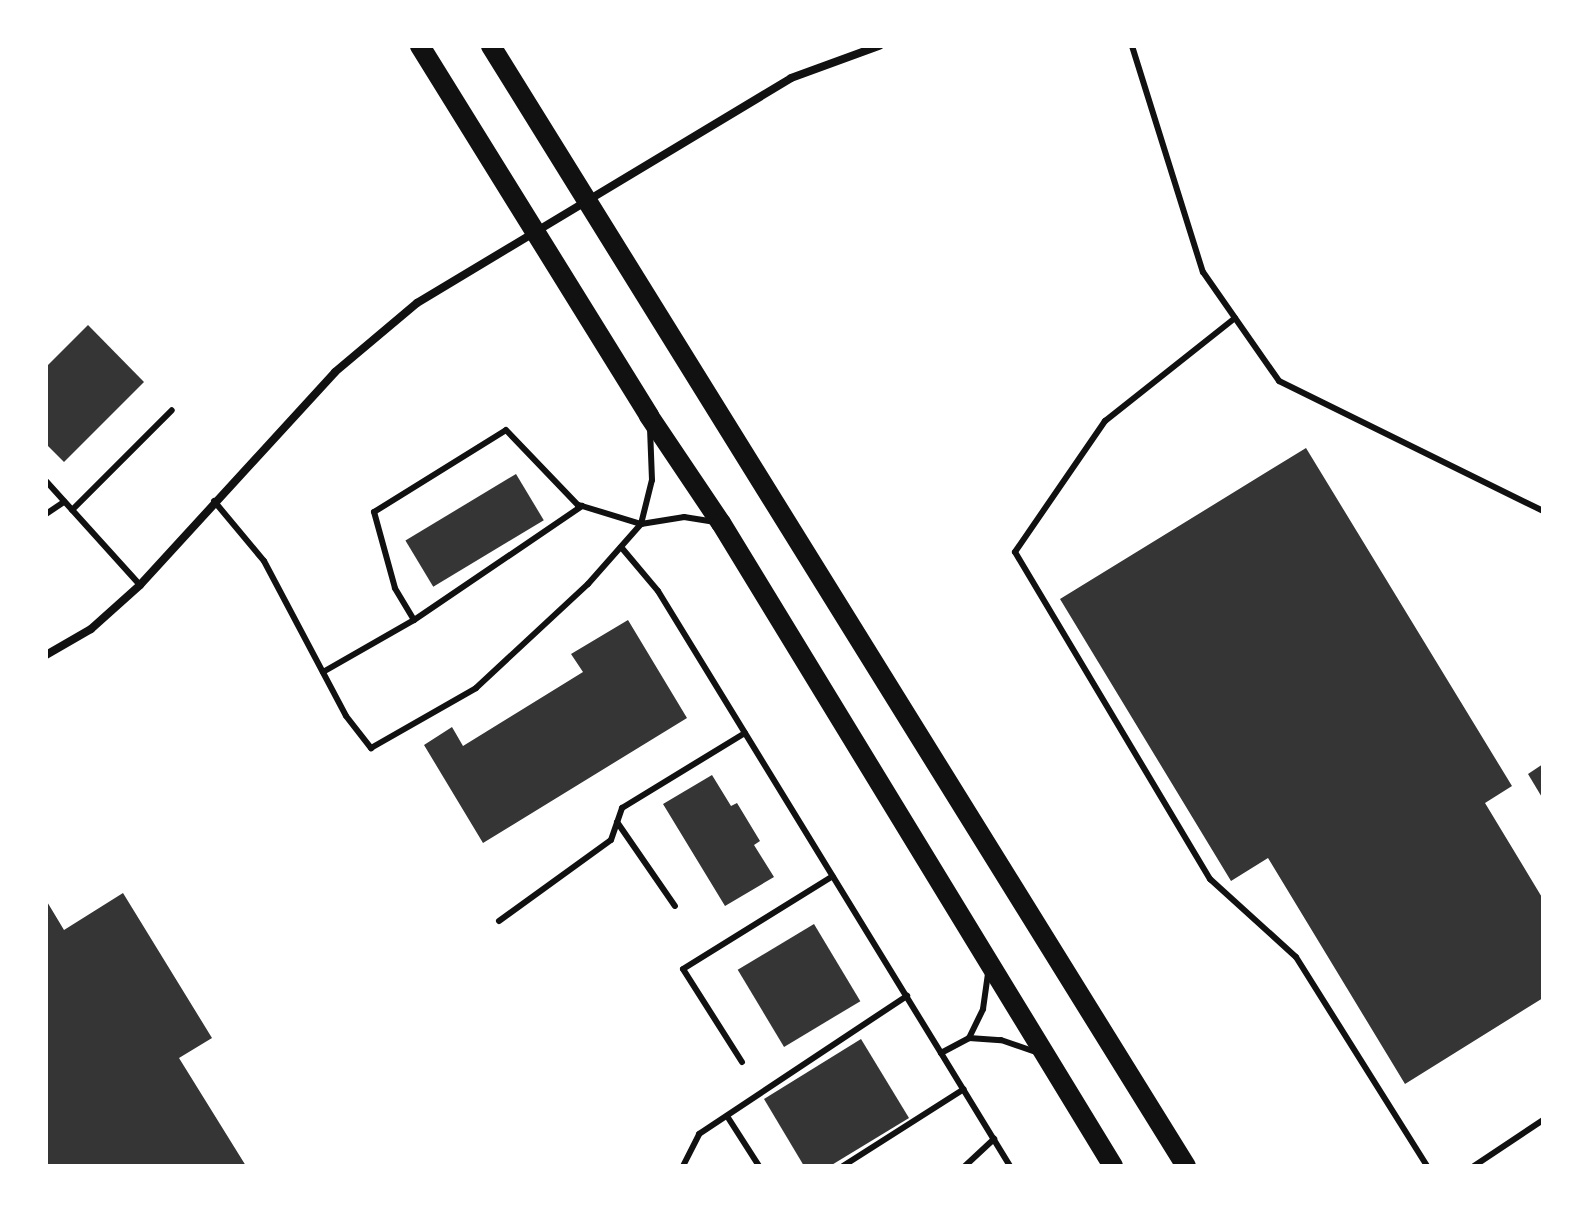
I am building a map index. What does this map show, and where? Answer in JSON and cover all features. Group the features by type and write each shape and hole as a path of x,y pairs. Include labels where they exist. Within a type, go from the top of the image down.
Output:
{"main road":[{"path":"420,46 649,416 721,523 1113,1166"},
{"path":"491,46 1186,1166"}],"street":[{"path":"46,655 91,629 140,585 335,372 417,303 791,78 879,46"}],"lane":[{"path":"1132,46 1203,272 1279,381 1543,511"},
{"path":"1235,318 1105,421 1015,552 1210,879 1296,957 1427,1166"},
{"path":"72,510 172,410"},
{"path":"214,501 264,561 346,716 371,748 476,688 588,584 641,524 652,480 649,416"},
{"path":"414,620 395,588 374,512 506,430 550,479 582,506 641,524 684,517 721,523"},
{"path":"46,481 140,585"},
{"path":"46,514 64,502"},
{"path":"323,672 414,620 582,506"},
{"path":"621,547 658,591 1010,1166"},
{"path":"499,921 611,840 622,808 745,733"},
{"path":"617,822 675,906"},
{"path":"742,1062 683,969 833,876"},
{"path":"969,1038 983,1009 989,965"},
{"path":"683,1166 699,1134 907,996"},
{"path":"941,1053 969,1038 1001,1040 1045,1056"},
{"path":"843,1166 964,1089"},
{"path":"727,1116 759,1166"},
{"path":"1474,1166 1543,1120"},
{"path":"965,1166 994,1139"}],"building":[{"path":"88,325 144,382 64,462 46,444 46,367"},
{"path":"1306,448 1512,786 1485,803 1543,899 1543,998 1405,1084 1268,858 1231,881 1060,599"},
{"path":"516,474 544,520 433,587 405,540"},
{"path":"628,620 687,718 483,843 424,745 452,727 463,746 583,672 571,654"},
{"path":"1543,764 1543,799 1528,774"},
{"path":"712,775 731,806 737,803 760,841 754,845 774,877 725,906 663,804"},
{"path":"123,893 212,1038 179,1058 246,1166 46,1166 46,900 64,930"},
{"path":"814,924 860,1001 784,1047 738,970"},
{"path":"861,1039 909,1118 830,1166 804,1166 764,1099"}]}
